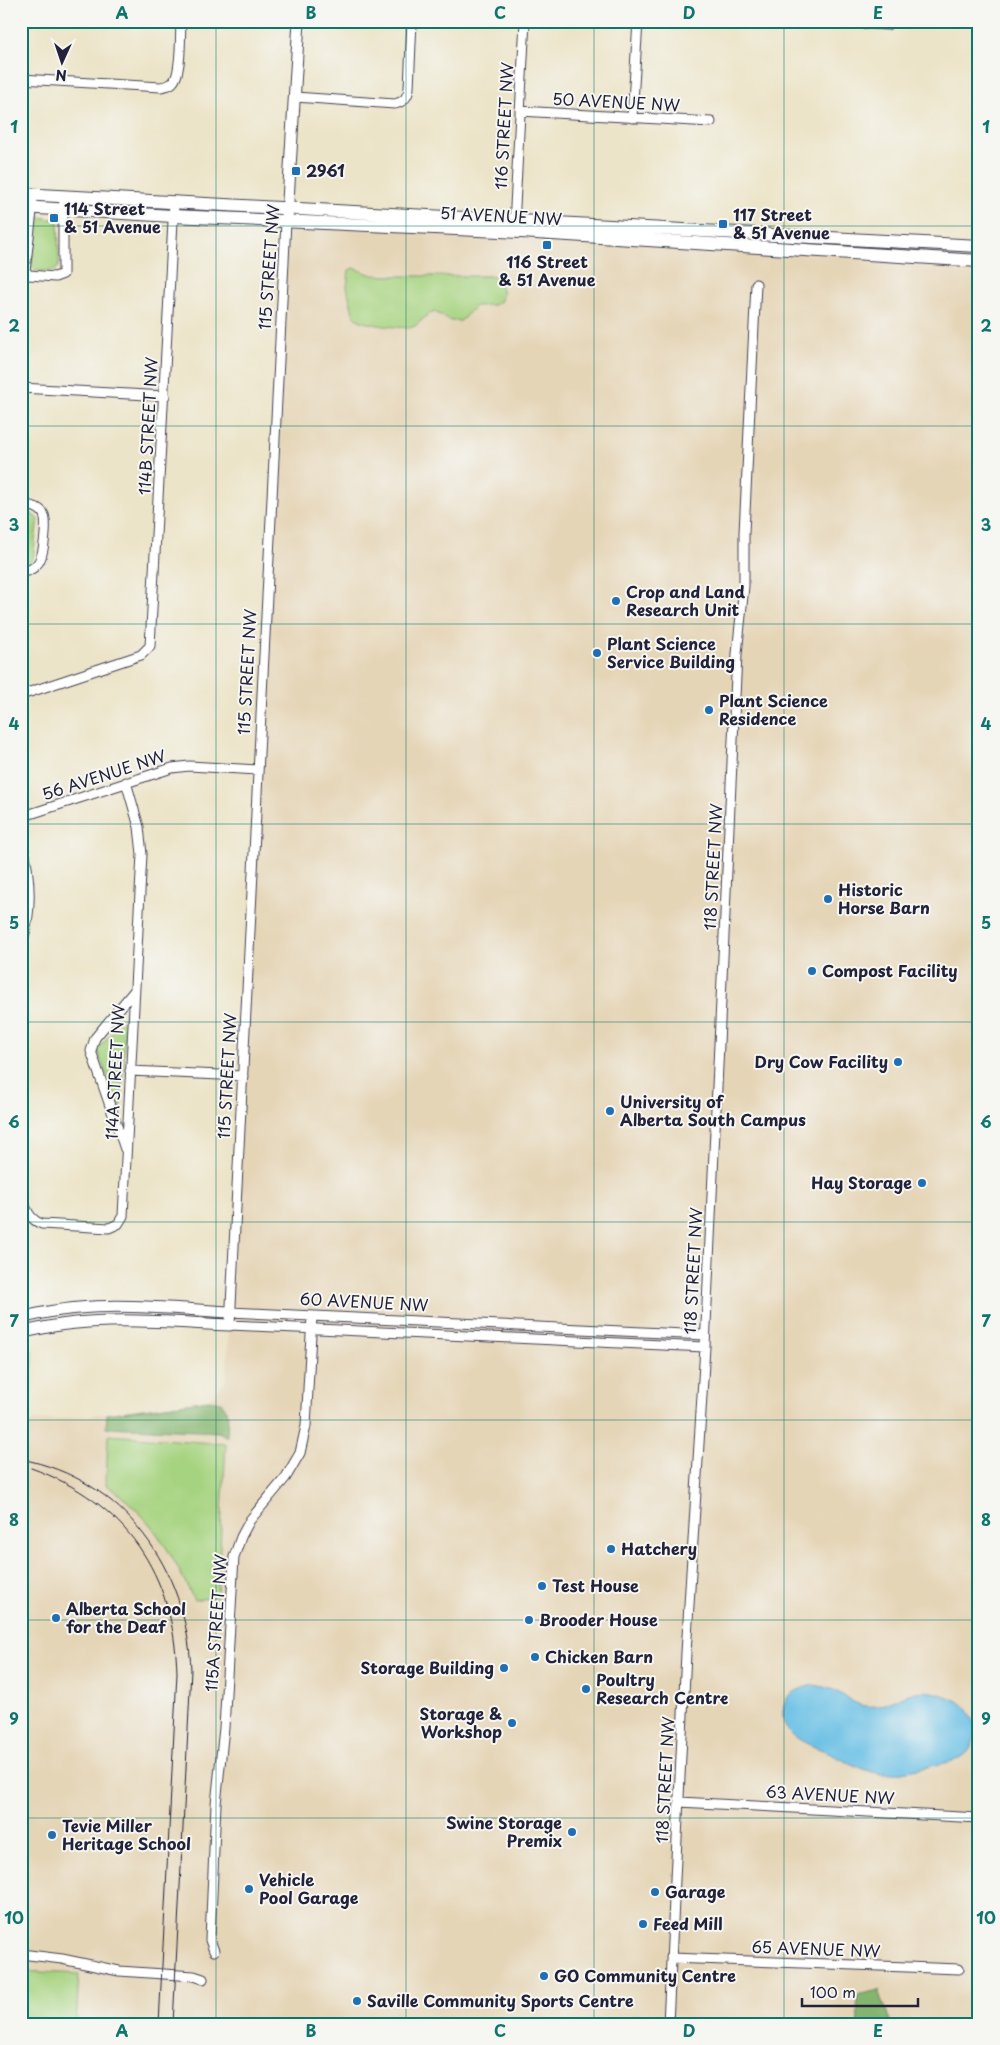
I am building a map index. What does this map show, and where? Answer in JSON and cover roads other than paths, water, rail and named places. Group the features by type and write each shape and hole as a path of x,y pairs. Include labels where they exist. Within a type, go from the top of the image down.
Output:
{"main road":[{"name":"51 AVENUE NW","path":"21,194 29,203 174,202 287,216"},
{"name":"51 AVENUE NW","path":"63,203 173,216 287,216 979,246"},
{"name":"51 AVENUE NW","path":"513,226 979,261"}],"street":[{"path":"21,79 160,87 172,83 178,70 181,21"},
{"name":"115 STREET NW","path":"230,1325 287,216 299,21"},
{"path":"295,97 395,104 404,100 409,88 412,21"},
{"name":"116 STREET NW","path":"513,226 525,21"},
{"path":"632,118 638,21"},
{"path":"824,21 887,25"},
{"name":"50 AVENUE NW","path":"520,111 711,122"},
{"name":"114B STREET NW","path":"21,695 141,655 148,650 151,642 174,202"},
{"path":"29,203 24,271 29,275 55,277 63,274 63,203"},
{"name":"118 STREET NW","path":"668,2024 686,1644 705,1347 737,664 744,586 744,523 756,284"},
{"path":"21,388 165,396"},
{"path":"21,505 30,505 41,510 45,520 43,551 39,563 32,569 21,573"},
{"name":"56 AVENUE NW","path":"21,817 126,782 179,767 258,770"},
{"name":"114A STREET NW","path":"21,1195 28,1212 35,1221 49,1225 109,1228 118,1224 123,1216 141,847 139,827 126,782"},
{"path":"21,842 28,888 27,916 21,943"},
{"name":"114A STREET NW","path":"126,1154 91,1051 96,1038 134,990"},
{"path":"130,1071 243,1076"},
{"name":"60 AVENUE NW","path":"21,1318 64,1310 104,1306 705,1335"},
{"name":"115A STREET NW","path":"214,1951 210,1940 214,1851 224,1728 234,1557 241,1537 253,1514 286,1476 300,1453 306,1426 312,1316"},
{"name":"60 AVENUE NW","path":"21,1333 60,1325 105,1321 705,1347"},
{"name":"63 AVENUE NW","path":"679,1802 979,1818"},
{"path":"21,1954 120,1971 194,1976 203,1979"},
{"name":"65 AVENUE NW","path":"671,1958 960,1969"}],"water":[{"path":"813,1685 831,1689 865,1706 886,1704 903,1696 922,1691 934,1692 955,1700 967,1709 974,1723 975,1731 972,1746 967,1753 956,1760 912,1770 887,1774 862,1768 802,1741 791,1733 784,1723 783,1709 787,1698 795,1691"}],"tram line":[{"path":"21,1459 58,1470 91,1486 119,1508 143,1534 163,1564 177,1597 187,1633 191,1670 173,2024"},
{"path":"31,1468 64,1483 93,1500 118,1522 138,1546 155,1574 166,1604 174,1637 177,1673 159,2024"}],"place":[{"name":"2961","path":"296,171"},
{"name":"114 Street & 51 Avenue","path":"54,218"},
{"name":"117 Street & 51 Avenue","path":"723,224"},
{"name":"116 Street & 51 Avenue","path":"547,245"},
{"name":"Crop and Land Research Unit","path":"616,601"},
{"name":"Plant Science Service Building","path":"597,653"},
{"name":"Plant Science Residence","path":"709,710"},
{"name":"Historic Horse Barn","path":"828,899"},
{"name":"Compost Facility","path":"812,971"},
{"name":"Dry Cow Facility","path":"898,1062"},
{"name":"University of Alberta South Campus","path":"610,1111"},
{"name":"Hay Storage","path":"922,1183"},
{"name":"Hatchery","path":"611,1549"},
{"name":"Test House","path":"542,1586"},
{"name":"Alberta School for the Deaf","path":"56,1618"},
{"name":"Brooder House","path":"529,1620"},
{"name":"Chicken Barn","path":"535,1657"},
{"name":"Storage Building","path":"504,1668"},
{"name":"Poultry Research Centre","path":"586,1689"},
{"name":"Storage & Workshop","path":"512,1723"},
{"name":"Swine Storage Premix","path":"572,1832"},
{"name":"Tevie Miller Heritage School","path":"52,1835"},
{"name":"Vehicle Pool Garage","path":"249,1889"},
{"name":"Garage","path":"655,1892"},
{"name":"Feed Mill","path":"643,1924"},
{"name":"GO Community Centre","path":"544,1976"},
{"name":"Saville Community Sports Centre","path":"357,2001"}]}
